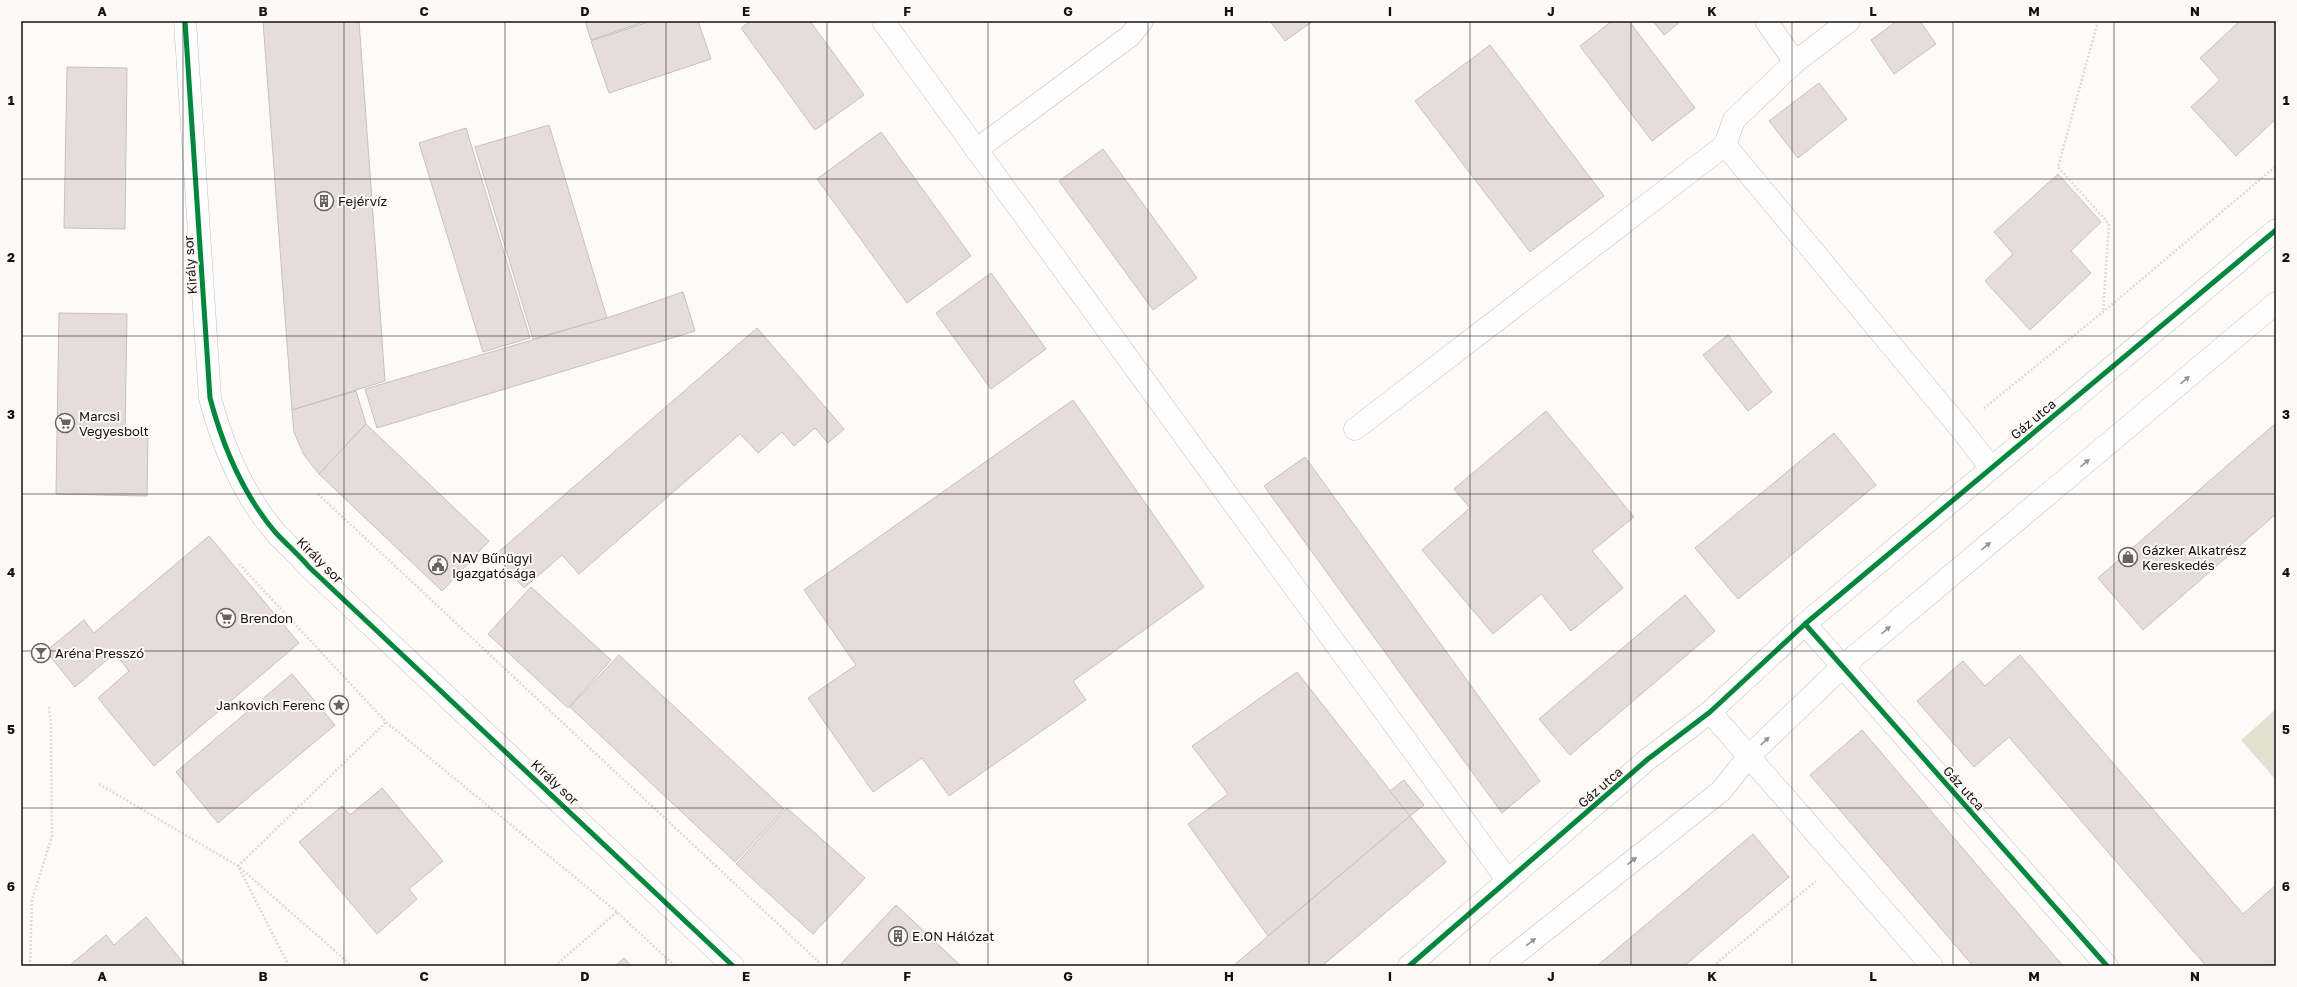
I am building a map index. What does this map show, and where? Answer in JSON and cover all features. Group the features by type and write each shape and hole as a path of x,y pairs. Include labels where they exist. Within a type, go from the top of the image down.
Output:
{"street":[{"name":"Király sor","path":"185,21 210,398 218,428 233,465 252,500 276,532 309,567 733,966"},
{"path":"883,21 1508,881"},
{"path":"976,150 1130,36 1142,21"},
{"path":"1766,21 1796,62"},
{"path":"1355,428 1725,145 1734,120 1796,62 1849,21"},
{"path":"1725,145 1960,428 1991,468"},
{"name":"Gáz utca","path":"1409,966 1648,759 1710,712 1805,624 2276,230"},
{"path":"1500,966 1721,791 1748,757 1842,667 2276,304"},
{"name":"Gáz utca","path":"1805,624 2107,966"},
{"path":"1710,712 1932,966"}],"path":[{"path":"2098,21 2058,167 2109,224 2103,312"},
{"path":"1960,428 2103,312 2276,166"},
{"path":"318,494 823,966"},
{"path":"239,564 386,722 616,912 675,966"},
{"path":"30,966 32,900 52,836 52,725 49,706"},
{"path":"238,866 386,722"},
{"path":"99,784 238,866 352,966"},
{"path":"1713,966 1840,861"},
{"path":"238,866 289,966"},
{"path":"555,966 616,912"}],"shaded area":[{"path":"2276,709 2276,780 2241,740"}],"building":[{"name":"Fejérvíz","path":"263,21 359,21 385,381 292,410"},
{"path":"585,21 646,21 591,40"},
{"path":"651,21 698,21 711,59 609,93 591,41"},
{"path":"751,21 810,21 864,95 815,130 741,28"},
{"path":"1270,21 1313,21 1285,41"},
{"path":"1612,21 1629,21 1695,108 1652,141 1580,46"},
{"path":"1653,21 1681,21 1664,35"},
{"path":"1897,21 1920,21 1936,44 1894,74 1871,40"},
{"path":"2240,21 2276,21 2276,119 2236,156 2191,107 2220,80 2200,58"},
{"path":"1490,45 1604,196 1530,252 1415,101"},
{"path":"67,67 127,68 125,229 64,228"},
{"path":"1819,83 1847,119 1798,158 1769,121"},
{"path":"549,125 607,318 533,339 475,147"},
{"path":"466,128 530,338 483,352 419,143"},
{"path":"881,132 971,256 907,303 817,179"},
{"path":"1103,149 1197,278 1153,310 1059,181"},
{"path":"2058,174 2101,222 2071,251 2091,273 2030,330 1985,281 2013,254 1994,232"},
{"path":"991,273 1046,349 991,389 936,313"},
{"path":"683,292 695,331 377,428 365,389 607,318"},
{"path":"59,313 127,314 125,434 148,435 147,496 56,494"},
{"path":"757,328 844,429 828,443 815,428 794,446 782,432 758,453 740,434 579,574 562,555 524,588 495,555"},
{"path":"1728,335 1772,392 1748,411 1703,355"},
{"path":"356,391 366,424 319,474 304,455 294,432 292,410"},
{"path":"1073,400 1204,587 1073,681 1086,700 949,796 922,758 873,792 808,698 856,665 804,590"},
{"path":"1546,411 1634,517 1592,551 1623,588 1571,631 1541,594 1493,634 1422,550 1470,508 1454,489"},
{"path":"2276,423 2276,514 2143,630 2098,578"},
{"path":"366,424 489,541 442,591 319,474"},
{"path":"1834,433 1876,485 1738,599 1695,548"},
{"path":"1305,457 1540,781 1502,813 1264,486"},
{"path":"209,536 299,643 154,766 98,698 129,671 115,653 75,687 46,651 84,620 94,633"},
{"path":"531,587 611,660 568,708 488,634"},
{"path":"1685,595 1715,631 1570,755 1539,719"},
{"path":"619,655 784,809 735,862 570,707"},
{"path":"2020,655 2243,914 2276,885 2276,966 2268,964 2266,966 2206,966 2009,737 1974,767 1917,701 1963,661 1985,686"},
{"path":"1297,672 1410,816 1268,936 1188,824 1228,794 1192,746"},
{"path":"292,674 335,725 218,823 176,772"},
{"path":"1862,730 2063,966 1973,966 1810,775"},
{"path":"1404,780 1424,805 1410,816 1390,791"},
{"path":"382,788 443,861 409,889 417,899 377,934 299,842 342,806 350,815"},
{"path":"787,808 865,878 813,934 736,864"},
{"path":"1410,816 1446,862 1322,966 1233,966"},
{"path":"1753,834 1789,877 1684,966 1597,966"},
{"name":"E.ON Hálózat","path":"896,905 961,966 839,966"},
{"path":"146,917 186,966 69,966 106,935 114,945"},
{"path":"624,958 631,966 615,966"}],"cycle path":[{"path":"185,21 210,398 221,434 243,485 263,517 275,532 309,567 733,966"},
{"path":"1409,966 1648,759 1710,712 1805,624 2276,230"},
{"path":"1805,624 2107,966"}],"place":[{"name":"Fejérvíz","path":"324,201"},
{"name":"Marcsi Vegyesbolt","path":"65,423"},
{"name":"Gázker Alkatrész Kereskedés","path":"2128,557"},
{"name":"NAV Bűnügyi Igazgatósága","path":"438,565"},
{"name":"Brendon","path":"226,618"},
{"name":"Aréna Presszó","path":"41,653"},
{"name":"Jankovich Ferenc","path":"339,705"},
{"name":"E.ON Hálózat","path":"898,936"}]}
